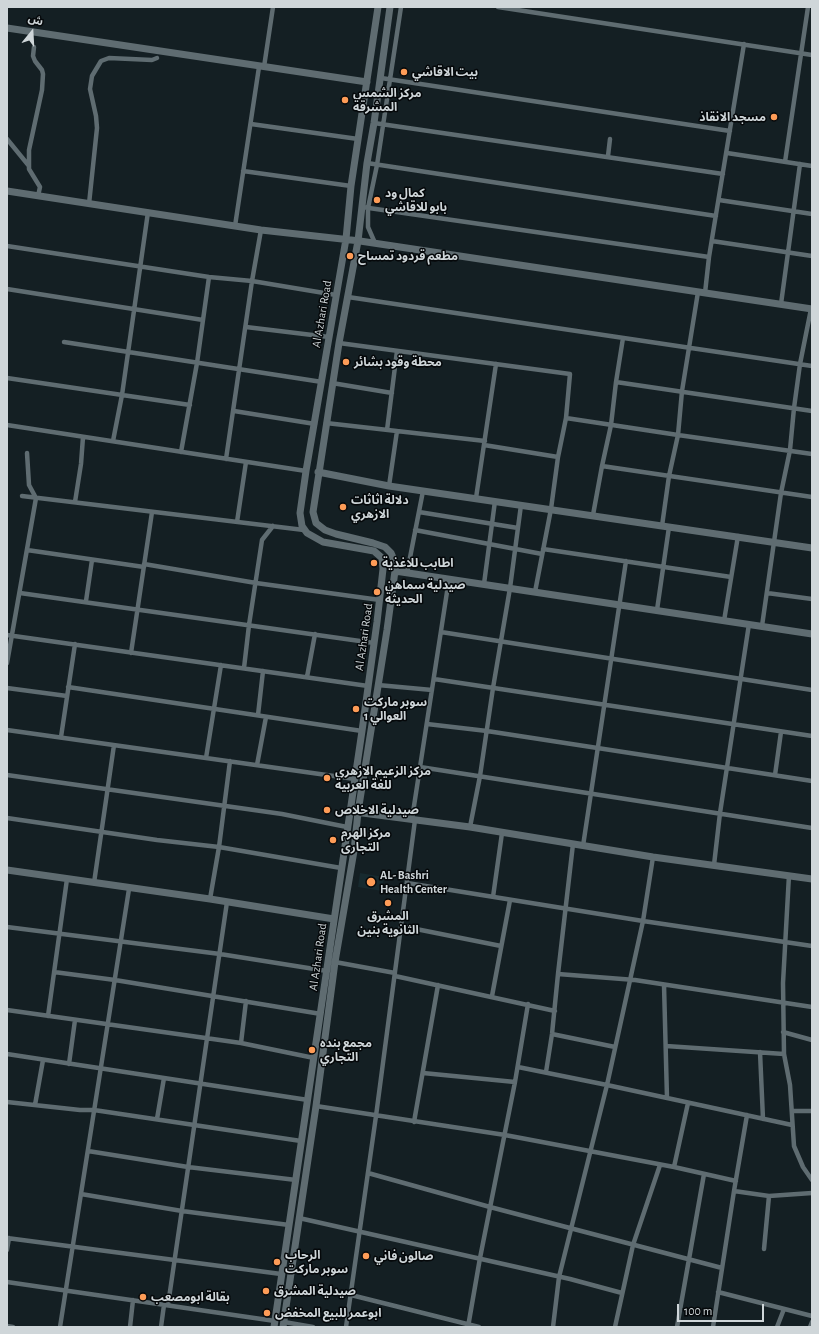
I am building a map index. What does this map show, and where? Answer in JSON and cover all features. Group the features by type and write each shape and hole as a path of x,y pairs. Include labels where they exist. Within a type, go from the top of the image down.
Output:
{"street":[{"path":"235,226 251,124 273,7"},
{"name":"Al Azhari Road","path":"274,1324 362,732 383,569 380,555 372,550 323,542 304,530 300,513 346,240 351,186 378,7"},
{"name":"Al Azhari Road","path":"284,1324 316,1106 335,962 354,851 358,812 395,571 394,560 391,553 385,547 324,530 316,523 313,512 338,343 365,208 367,163 381,78 390,7"},
{"path":"375,244 368,227 365,208 377,165 401,7"},
{"path":"498,7 812,55"},
{"path":"785,162 808,7"},
{"path":"7,28 367,82"},
{"path":"657,610 663,567 669,476 678,435 688,348 709,258 744,44"},
{"path":"29,166 29,150 42,90 43,74 42,70 35,61 34,47"},
{"path":"89,204 97,128 90,89 92,76 101,61 109,58 152,60 157,58"},
{"path":"381,78 730,131"},
{"path":"374,123 383,123 723,174"},
{"path":"251,124 358,139"},
{"path":"7,139 29,166 40,187 38,196"},
{"path":"608,156 610,139"},
{"path":"727,153 812,166"},
{"path":"367,163 716,216"},
{"path":"781,304 800,164"},
{"path":"243,171 351,186"},
{"path":"7,191 261,230 358,241 811,309 800,364 790,450 781,493 762,626"},
{"path":"719,200 812,214"},
{"path":"365,208 709,258"},
{"path":"113,441 122,395 148,212"},
{"path":"226,459 261,230"},
{"path":"712,241 812,256"},
{"path":"7,246 209,277 252,281 336,295"},
{"path":"181,452 197,363 209,277"},
{"path":"7,289 203,320"},
{"path":"348,297 812,366"},
{"path":"246,327 329,337"},
{"path":"593,515 611,425 623,338"},
{"path":"64,342 322,382"},
{"path":"338,343 570,374 566,418 535,592"},
{"path":"387,430 397,351"},
{"path":"476,498 496,364"},
{"path":"7,378 190,405"},
{"path":"616,382 812,411"},
{"path":"332,383 392,393"},
{"path":"234,411 315,424"},
{"path":"566,418 812,454"},
{"path":"326,423 484,443 558,457"},
{"path":"7,425 306,471"},
{"path":"389,486 397,431"},
{"path":"75,502 81,464 83,437"},
{"path":"7,663 10,635 20,593 36,498 29,485 27,453"},
{"path":"237,522 246,462"},
{"path":"602,466 812,497"},
{"path":"318,472 389,486 812,548"},
{"path":"407,573 423,491"},
{"path":"22,496 304,530"},
{"path":"484,584 495,501"},
{"path":"470,827 480,776 510,588 521,505"},
{"path":"131,653 152,512"},
{"path":"419,512 518,528"},
{"path":"244,668 262,540 273,526"},
{"path":"415,530 489,544 626,561 731,577"},
{"path":"724,621 738,536"},
{"path":"27,550 380,600"},
{"path":"86,602 92,560"},
{"path":"583,846 626,561"},
{"path":"395,571 812,634"},
{"path":"346,1327 395,974 420,768 449,579"},
{"path":"20,593 374,643"},
{"path":"767,593 812,599"},
{"path":"714,864 720,813 749,624"},
{"path":"441,632 812,690"},
{"path":"307,677 315,634"},
{"path":"10,635 368,686"},
{"path":"61,737 75,644"},
{"path":"206,758 221,665"},
{"path":"258,715 263,670"},
{"path":"434,679 812,736"},
{"path":"378,685 432,690"},
{"path":"68,687 362,732"},
{"path":"7,688 67,696"},
{"path":"257,765 266,717"},
{"path":"427,724 487,731 812,782"},
{"path":"7,730 354,779"},
{"path":"775,775 781,732"},
{"path":"94,883 114,745"},
{"path":"210,899 219,847 230,761"},
{"path":"420,768 812,828"},
{"path":"7,775 279,814 347,827"},
{"path":"350,811 470,827 653,857 714,864 812,879"},
{"path":"7,818 157,840 219,847 341,868"},
{"path":"493,897 502,833"},
{"path":"546,1072 555,1011 573,844"},
{"path":"553,1327 559,1277 591,1152 631,980 643,921 653,857"},
{"path":"7,870 129,889 210,899 334,919"},
{"path":"789,875 784,942 784,1054 789,1081 793,1140 796,1152 803,1167 812,1178"},
{"path":"48,1016 67,879"},
{"path":"407,883 643,921 812,946"},
{"path":"60,1327 129,889"},
{"path":"492,996 510,900"},
{"path":"161,1327 175,1260 227,902"},
{"path":"401,926 502,946"},
{"path":"7,927 220,954 327,970"},
{"path":"335,962 395,974 555,1011"},
{"path":"54,972 115,980 321,1014"},
{"path":"558,974 631,980 812,1007"},
{"path":"414,1122 438,985"},
{"path":"664,985 667,1098"},
{"path":"241,1043 246,1001"},
{"path":"468,1326 518,1067 528,1004"},
{"path":"7,1010 241,1043 314,1058"},
{"path":"69,1064 75,1020"},
{"path":"783,1032 812,1040"},
{"path":"552,1034 615,1047"},
{"path":"666,1046 784,1054"},
{"path":"760,1052 763,1119"},
{"path":"7,1054 308,1100"},
{"path":"35,1105 42,1060"},
{"path":"518,1067 792,1125"},
{"path":"423,1073 515,1082"},
{"path":"157,1119 164,1078"},
{"path":"7,1102 80,1110 94,1110 301,1141"},
{"path":"674,1168 688,1103"},
{"path":"316,1106 505,1135 736,1181"},
{"path":"792,1111 812,1111"},
{"path":"713,1327 747,1115"},
{"path":"88,1151 188,1167 296,1180"},
{"path":"615,1327 633,1245 660,1165"},
{"path":"368,1173 490,1208 722,1268"},
{"path":"677,1327 704,1174"},
{"path":"734,1191 769,1196 812,1193"},
{"path":"81,1194 182,1211 289,1225"},
{"path":"764,1249 769,1196"},
{"path":"299,1218 480,1258 622,1293"},
{"path":"7,1250 8,1238 281,1274"},
{"path":"7,1282 166,1305 274,1324"},
{"path":"718,1292 812,1316"},
{"path":"351,1295 468,1326 479,1327"},
{"path":"130,1327 134,1300"},
{"path":"777,1327 784,1309"},
{"path":"810,1327 812,1322"},
{"path":"284,1324 313,1327"},
{"path":"7,1326 12,1327"}],"shaded area":[{"name":"AL- Bashri Health Center","path":"360,873 384,877 382,891 358,887"}],"place":[{"name":"بيت الاقاشي","path":"404,72"},
{"name":"مركز الشمس المشرقة","path":"345,100"},
{"name":"مسجد الانقاذ","path":"774,117"},
{"name":"كمال ود بابو للاقاشي","path":"377,200"},
{"name":"مطعم قردود تمساح","path":"350,256"},
{"name":"محطة وقود بشائر","path":"346,362"},
{"name":"دلالة اثاثات الازهري","path":"343,507"},
{"name":"اطابب للاغذية","path":"374,563"},
{"name":"صيدلية سماهن الحديثة","path":"377,592"},
{"name":"سوبر ماركت العوالي 1","path":"356,709"},
{"name":"مركز الزعيم الازهري للغة العربية","path":"327,778"},
{"name":"صيدلية الاخلاص","path":"327,810"},
{"name":"مركز الهرم التجارى","path":"333,840"},
{"name":"AL- Bashri Health Center","path":"371,882"},
{"name":"المشرق الثانوية بنين","path":"388,903"},
{"name":"مجمع بنده التجاري","path":"312,1050"},
{"name":"صالون فاني","path":"366,1256"},
{"name":"الرحاب سوبر ماركت","path":"277,1262"},
{"name":"صيدلية المشرق","path":"266,1291"},
{"name":"بقالة ابومصعب","path":"143,1297"},
{"name":"ابوعمر للبيع المخفض","path":"267,1313"}]}
